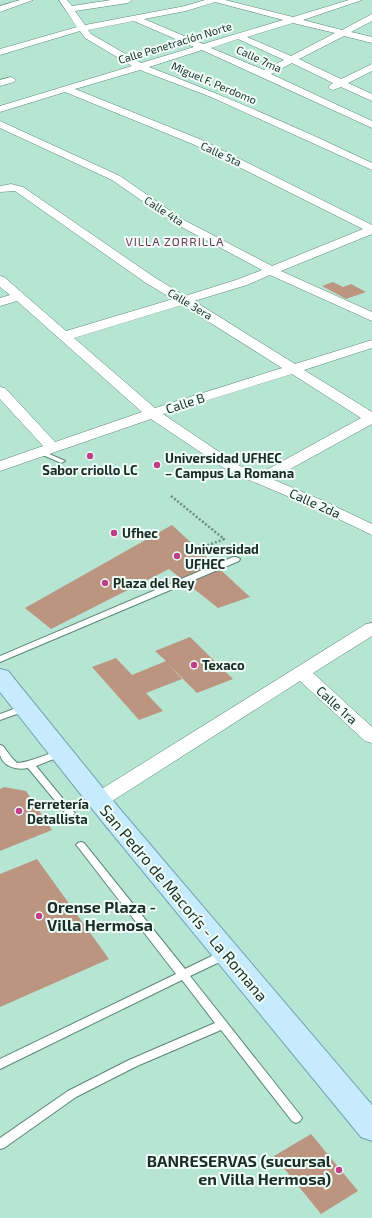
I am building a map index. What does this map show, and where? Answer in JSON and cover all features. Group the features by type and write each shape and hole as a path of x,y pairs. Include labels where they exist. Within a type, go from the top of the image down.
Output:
{"main road":[{"name":"San Pedro de Macorís - La Romana","path":"0,676 99,800 372,1128"}],"street":[{"path":"0,9 30,0"},
{"name":"Miguel F. Perdomo","path":"63,0 88,36 139,66 214,95 372,167"},
{"path":"69,8 128,0"},
{"path":"0,52 82,28 215,0 372,40"},
{"name":"Calle Penetración Norte","path":"0,109 353,1"},
{"path":"264,74 372,17"},
{"name":"Calle 7ma","path":"135,18 264,74 372,125"},
{"path":"238,36 291,59 372,98"},
{"path":"313,98 372,67"},
{"path":"0,83 11,80"},
{"name":"Calle 5ta","path":"65,88 147,120 213,149 372,230"},
{"name":"Calle 4ta","path":"0,124 116,178 178,221 256,260 271,271 372,317"},
{"name":"Calle 3era","path":"5,188 19,189 150,280 372,418"},
{"path":"65,336 184,300 271,271 372,230"},
{"name":"Calle 2da","path":"0,280 153,414 235,469 372,530"},
{"path":"0,302 19,297"},
{"name":"Calle B","path":"0,466 293,368 372,344"},
{"path":"0,391 47,450"},
{"path":"260,479 372,418"},
{"path":"99,800 372,628"},
{"name":"Calle 1ra","path":"302,673 372,737"}],"lane":[{"path":"47,450 61,461"},
{"path":"0,659 236,559"},
{"path":"0,717 26,708"},
{"path":"0,748 11,763 18,766 30,764 61,753"},
{"path":"30,764 70,813"},
{"path":"81,845 296,1118"},
{"path":"0,1064 226,954"},
{"path":"0,1144 72,1094 133,1063 222,1024"}],"path":[{"path":"171,496 224,539 206,546"}],"building":[{"path":"333,282 343,287 351,284 366,292 346,299 322,286"},
{"name":"Plaza del Rey","path":"172,525 250,597 218,608 169,569 51,629 25,608"},
{"path":"190,637 233,679 197,693 167,663 182,679 146,693 163,711 139,720 92,667 116,658 132,675 166,661 155,651"},
{"name":"Ferretería Detallista","path":"4,787 26,791 52,830 0,851 0,789"},
{"name":"Orense Plaza - Villa Hermosa","path":"37,859 109,959 0,1007 0,874"},
{"path":"311,1134 358,1191 321,1214 274,1156"}],"place":[{"name":"Sabor criollo LC","path":"90,456"},
{"name":"Universidad UFHEC – Campus La Romana","path":"157,465"},
{"name":"Ufhec","path":"114,533"},
{"name":"Universidad UFHEC","path":"177,556"},
{"name":"Plaza del Rey","path":"105,583"},
{"name":"Texaco","path":"194,665"},
{"name":"Ferretería Detallista","path":"19,811"},
{"name":"Orense Plaza - Villa Hermosa","path":"39,916"},
{"name":"BANRESERVAS (sucursal en Villa Hermosa)","path":"339,1170"}],"district":[{"name":"VILLA ZORRILLA","path":"175,242"}]}
